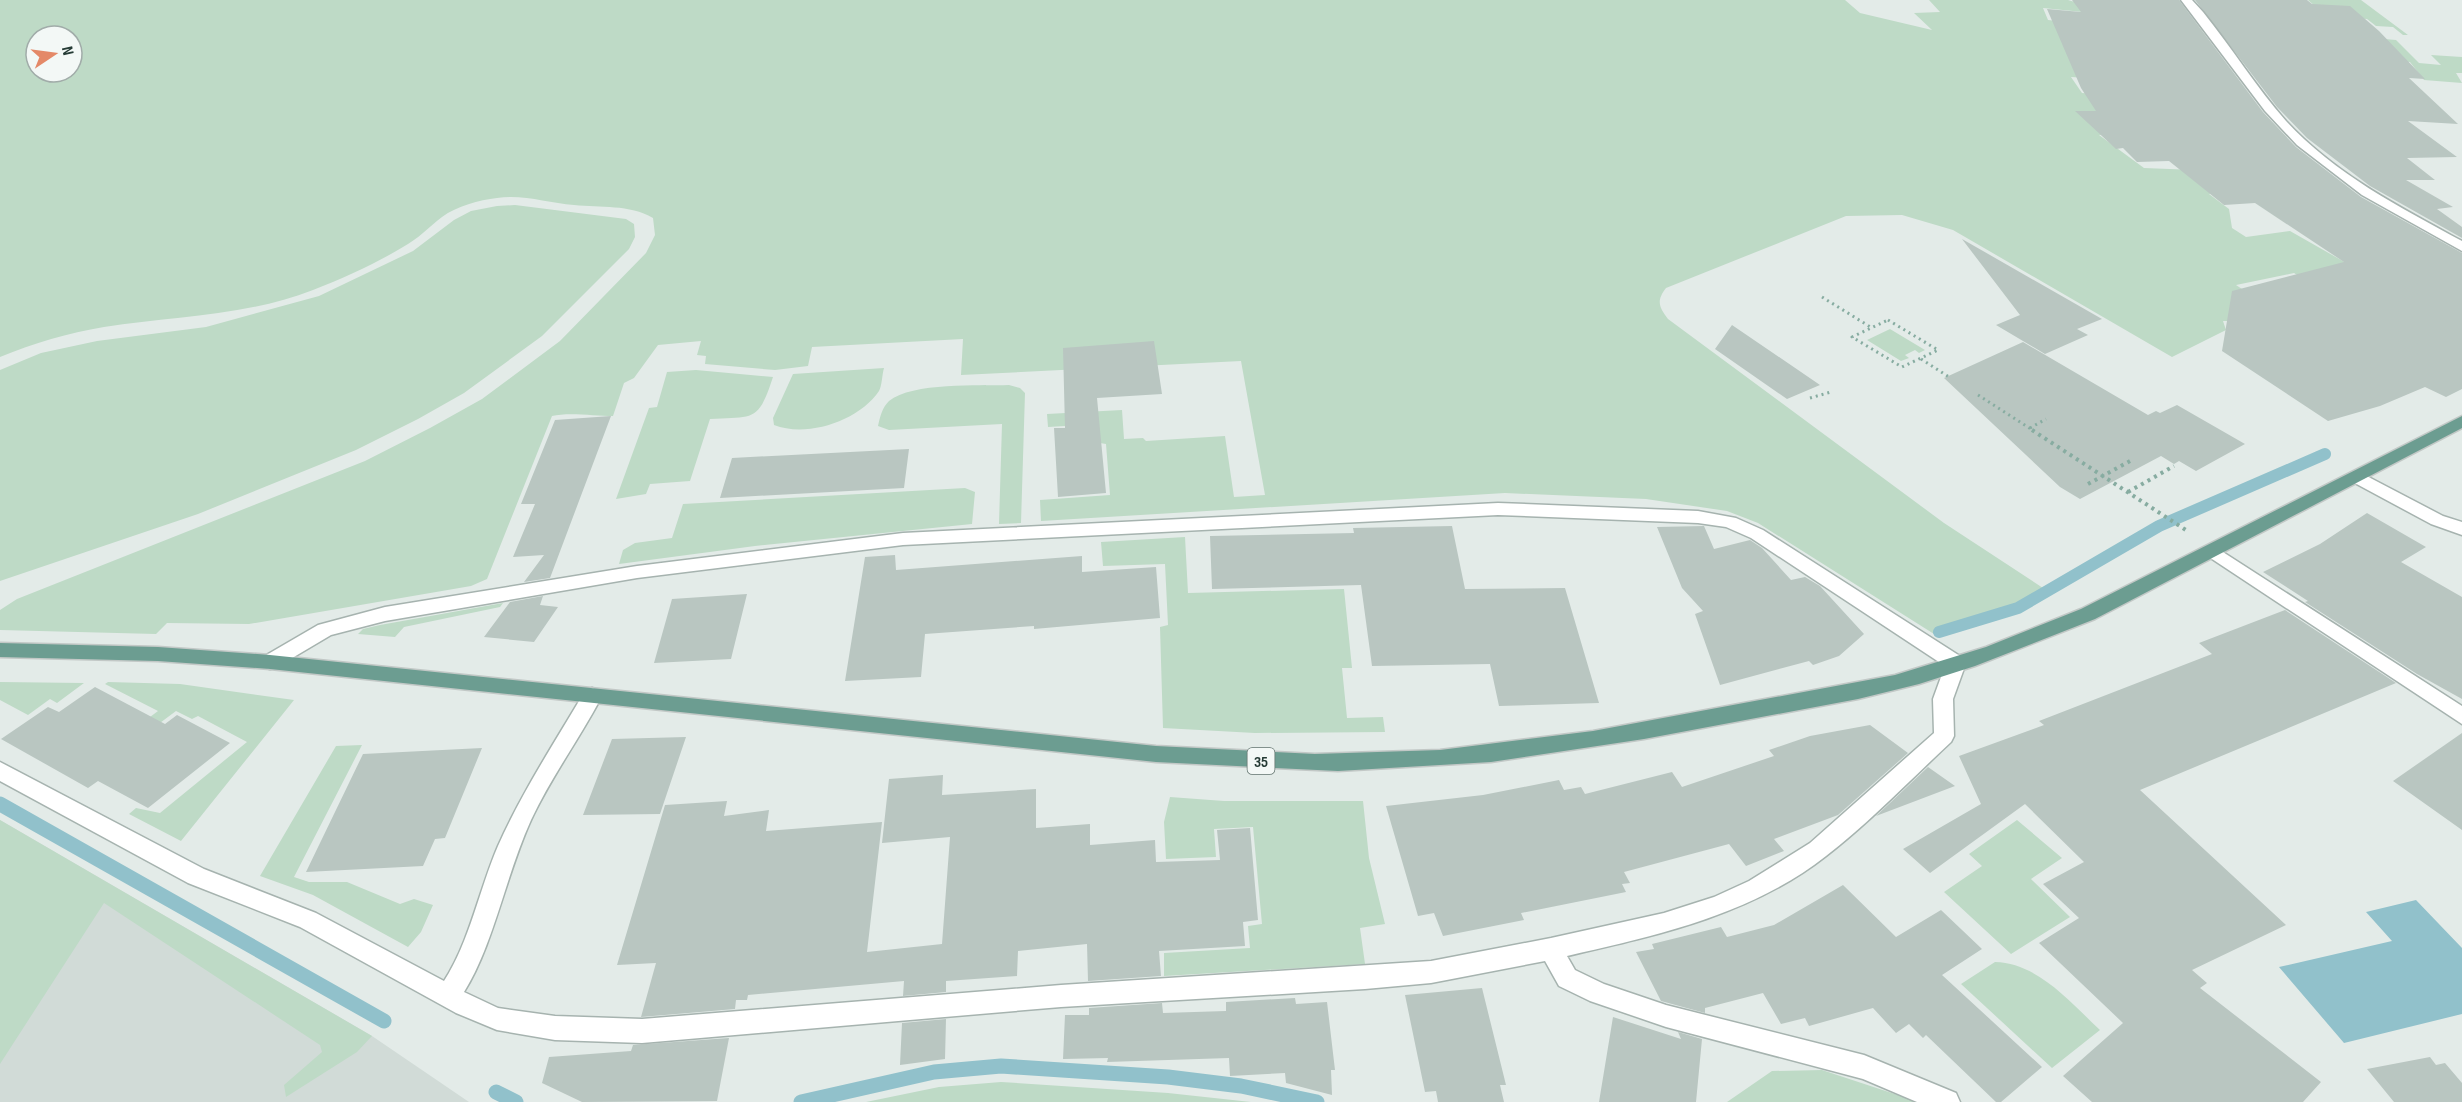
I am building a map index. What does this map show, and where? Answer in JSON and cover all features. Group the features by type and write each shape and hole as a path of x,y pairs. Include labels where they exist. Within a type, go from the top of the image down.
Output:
{"main road":[{"name":"35","path":"0,650 158,654 270,662 1156,754 1338,763 1500,752 1653,730 1896,683 1956,663 2046,632 2088,614 2462,421"}],"street":[{"path":"2186,0 2261,99 2300,142 2356,186 2462,247"},
{"path":"2357,477 2437,520 2462,529"},
{"path":"0,771 196,876 308,920 448,996 497,1019 555,1028 642,1031 1061,996 1431,972 1551,949 1664,923 1719,905 1757,888 1818,850 1944,736 1943,699 1956,663 1814,569 1757,534 1730,522 1698,517 1498,509 903,539 753,556 637,572 385,614 325,630 270,662"},
{"path":"2212,551 2462,716"},
{"path":"448,996 466,968 496,875 522,816 592,696"},
{"path":"1551,949 1567,978 1598,993 1666,1016 1864,1067 1947,1102"}],"path":[{"path":"1822,297 1872,328"},
{"path":"1888,320 1938,350 1921,358 1902,367 1852,337 1888,320"},
{"path":"1921,358 1949,377"},
{"path":"1810,398 1831,392"},
{"path":"1978,395 2185,529"},
{"path":"2030,428 2046,419"},
{"path":"2088,484 2130,461"},
{"path":"2128,492 2174,466"}],"shaded area":[{"path":"0,820 372,1036 469,1102 0,1102"}],"green space":[{"path":"0,0 1845,0 1860,13 1932,30 1914,13 1940,12 1929,0 2068,0 2078,3 2083,12 2043,8 2048,20 2105,26 2122,80 2071,77 2082,93 2118,95 2130,133 2099,135 2144,168 2195,170 2218,193 2209,194 2229,209 2232,228 2246,237 2290,231 2392,289 2339,301 2294,273 2236,285 2275,311 2241,321 2223,321 2226,330 2172,357 1953,230 1902,215 1846,216 1666,288 1660,304 1668,319 1944,523 2046,590 2001,613 1934,634 1758,523 1727,511 1646,499 1505,493 1041,521 1040,500 1110,495 1106,444 1100,443 1098,424 1048,427 1047,414 1122,410 1124,439 1143,438 1146,441 1225,436 1234,497 1265,495 1241,361 961,375 963,339 812,347 808,366 775,370 705,364 706,356 697,355 701,341 658,345 634,378 624,383 613,416 574,414 552,416 487,579 471,586 249,624 167,623 156,634 0,630 0,610 17,599 365,461 482,399 560,341 646,253 655,235 653,218 634,210 526,198 507,197 483,200 448,213 419,237 370,265 288,299 210,314 91,329 26,347 0,357"},
{"path":"2308,0 2361,0 2408,35 2403,35 2393,27 2376,26 2367,19 2333,17 2323,13"},
{"path":"2373,38 2396,40 2419,63 2441,65 2431,55 2462,57 2462,73 2456,73 2462,83 2424,80 2410,62 2396,61"},
{"path":"515,205 626,219 634,224 635,237 629,249 542,336 464,393 418,419 356,450 198,514 0,581 0,370 41,353 97,341 206,327 319,296 413,251 454,220 471,211"},
{"path":"1890,329 1925,350 1919,353 1915,350 1905,355 1909,358 1901,361 1867,340"},
{"path":"884,368 879,391 859,411 846,418 816,428 787,429 774,425 773,418 793,374"},
{"path":"696,370 773,377 763,403 752,414 745,417 710,419 690,481 650,484 646,494 616,499 649,408 657,407 667,372"},
{"path":"1009,385 1020,388 1025,393 1021,523 999,524 1002,424 889,430 878,426 889,401 900,395 947,386"},
{"path":"965,488 975,492 972,524 755,546 619,564 623,550 635,543 672,538 683,504"},
{"path":"1185,537 1188,593 1344,589 1352,668 1342,668 1347,718 1383,717 1385,732 1255,733 1163,728 1160,627 1168,625 1165,564 1103,566 1101,542"},
{"path":"503,603 500,607 404,627 395,637 358,634 363,629 380,625"},
{"path":"0,682 84,683 57,703 50,699 28,715 0,700"},
{"path":"108,682 180,684 294,700 181,841 129,814 136,808 160,813 247,742 198,716 192,719 176,711 125,749 114,744 158,711 105,684"},
{"path":"362,745 294,877 309,882 347,882 400,904 414,899 433,905 421,932 408,947 313,895 260,876 336,746"},
{"path":"1170,797 1224,801 1363,801 1369,858 1385,924 1360,928 1365,964 1164,976 1164,953 1250,948 1248,926 1262,924 1253,827 1214,829 1216,857 1166,859 1164,822"},
{"path":"0,820 372,1036 357,1052 286,1097 284,1085 322,1052 320,1045 104,903 0,1064"},
{"path":"2017,820 2062,858 2031,879 2070,917 2011,954 1944,892 1982,866 1969,854"},
{"path":"1995,962 2011,964 2039,977 2065,996 2100,1030 2052,1068 1961,984"},
{"path":"1822,1070 1919,1102 1727,1102 1772,1071"},
{"path":"1001,1082 1168,1093 1251,1102 866,1102 939,1087"}],"water":[{"path":"2416,900 2462,948 2462,1014 2344,1043 2279,967 2392,941 2366,912"}],"building":[{"path":"2072,0 2179,0 2263,112 2296,147 2361,197 2462,253 2462,389 2446,397 2425,387 2380,406 2328,421 2222,351 2232,291 2344,262 2255,203 2224,205 2169,161 2137,162 2123,148 2116,149 2075,111 2096,111 2081,88 2047,9 2081,12"},
{"path":"2195,0 2307,0 2312,4 2350,6 2379,31 2425,79 2409,78 2458,124 2408,121 2457,157 2407,158 2435,180 2406,180 2453,207 2437,209 2462,227 2462,238 2370,186 2307,138 2277,107"},
{"path":"1962,239 2102,319 2077,329 2088,335 2045,354 1996,325 2020,315"},
{"path":"1732,325 1820,385 1787,399 1715,349"},
{"path":"1154,341 1162,394 1097,398 1106,493 1058,497 1054,428 1065,428 1063,348"},
{"path":"2023,342 2148,415 2156,411 2160,413 2177,405 2245,444 2196,471 2179,461 2174,464 2161,456 2080,499 2060,487 1944,378"},
{"path":"611,416 550,578 524,582 544,555 513,557 535,504 521,504 555,420"},
{"path":"909,449 904,488 720,498 732,458"},
{"path":"2367,513 2426,547 2401,562 2462,597 2462,699 2417,674 2305,602 2308,601 2263,572 2320,544"},
{"path":"1452,526 1465,589 1565,588 1599,703 1499,706 1490,664 1372,666 1361,585 1212,589 1210,536 1354,533 1353,528"},
{"path":"1704,526 1714,549 1750,540 1762,548 1791,580 1805,577 1820,586 1864,634 1839,656 1813,665 1809,661 1720,685 1695,614 1703,611 1682,588 1657,527"},
{"path":"895,555 896,570 1082,556 1082,572 1156,567 1160,618 1034,629 1034,626 925,634 921,677 845,681 865,557"},
{"path":"747,594 731,659 654,663 672,599"},
{"path":"543,596 540,605 558,607 534,642 484,637 510,602"},
{"path":"2285,610 2396,683 2140,790 2286,925 2192,970 2207,983 2200,988 2321,1082 2303,1102 2092,1102 2063,1076 2123,1023 2039,943 2079,918 2043,884 2084,862 2025,804 1930,873 1903,849 1981,804 1959,756 2044,725 2039,721 2212,654 2199,643"},
{"path":"95,687 165,724 177,715 230,743 148,808 98,781 88,788 1,739 48,707 59,712"},
{"path":"1870,725 1908,753 1838,815 1774,839 1784,851 1746,866 1729,844 1624,872 1630,883 1622,884 1626,892 1521,913 1524,920 1443,936 1434,913 1418,916 1386,806 1483,795 1559,780 1564,790 1581,787 1585,794 1672,772 1682,787 1774,756 1769,750 1810,736"},
{"path":"2462,733 2462,830 2393,781"},
{"path":"686,737 660,814 583,815 612,739"},
{"path":"482,748 445,838 435,839 423,866 306,872 363,754"},
{"path":"1928,767 1955,786 1876,816 1891,802"},
{"path":"943,775 942,795 1036,789 1036,828 1090,824 1090,845 1155,840 1156,862 1220,860 1217,830 1250,828 1258,920 1243,922 1245,946 1159,951 1161,976 1088,981 1087,944 1018,951 1017,976 946,981 946,992 903,996 904,981 748,995 747,1000 736,1000 735,1009 641,1017 656,963 617,965 665,805 727,801 724,816 769,810 766,831 882,822 867,952 942,944 950,837 882,843 889,779"},
{"path":"1843,885 1896,937 1941,910 1982,949 1942,975 2042,1067 2001,1102 1996,1102 1926,1035 1923,1038 1909,1024 1896,1033 1873,1008 1809,1026 1805,1018 1781,1024 1763,993 1705,1008 1705,1013 1661,1001 1636,952 1654,949 1652,944 1721,927 1727,937 1774,925"},
{"path":"1482,988 1506,1085 1500,1085 1504,1102 1438,1102 1436,1091 1425,1092 1405,995"},
{"path":"1295,998 1296,1004 1327,1002 1335,1070 1331,1070 1332,1095 1286,1083 1285,1073 1230,1076 1229,1058 1107,1062 1108,1058 1063,1059 1065,1015 1089,1015 1089,1008 1162,1003 1163,1013 1226,1011 1226,1002"},
{"path":"1613,1017 1681,1039 1678,1032 1702,1039 1696,1102 1599,1102"},
{"path":"946,1019 945,1059 900,1065 902,1023"},
{"path":"729,1038 717,1101 582,1102 542,1083 549,1057 631,1051 633,1045"},
{"path":"2430,1057 2436,1065 2445,1063 2462,1083 2462,1102 2394,1102 2367,1069"}],"waterway":[{"path":"1939,632 2018,608 2159,526 2325,454"},
{"path":"0,804 384,1021"},
{"path":"801,1102 934,1072 1001,1066 1168,1077 1241,1086 1317,1102"},
{"path":"496,1092 516,1102"}]}
